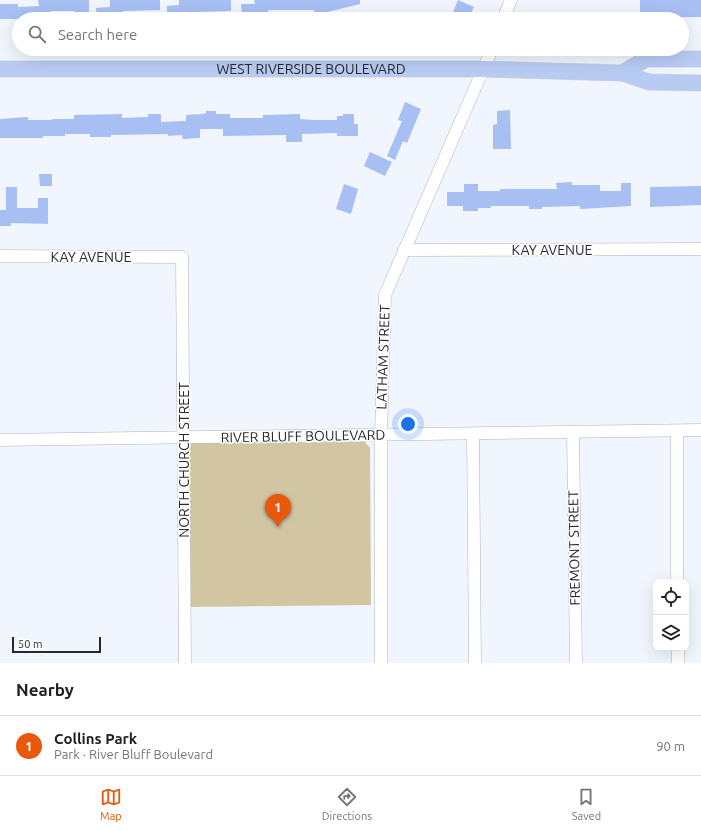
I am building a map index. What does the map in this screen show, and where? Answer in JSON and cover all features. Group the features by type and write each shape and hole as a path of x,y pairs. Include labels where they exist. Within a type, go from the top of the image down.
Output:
{"main road":[{"path":"622,73 646,59 701,59"},
{"name":"WEST RIVERSIDE BOULEVARD","path":"0,69 484,69 622,73 649,82 701,83"}],"street":[{"path":"506,12 511,0"},
{"name":"LATHAM STREET","path":"381,663 381,435 385,296 489,56"},
{"name":"KAY AVENUE","path":"404,250 701,249"},
{"name":"KAY AVENUE","path":"0,256 182,257"},
{"name":"NORTH CHURCH STREET","path":"182,257 184,663"},
{"name":"RIVER BLUFF BOULEVARD","path":"0,440 701,430"},
{"path":"677,431 677,579"},
{"name":"FREMONT STREET","path":"573,432 576,663"},
{"path":"473,434 476,663"},
{"path":"678,651 678,663"}],"shaded area":[{"path":"365,442 370,448 371,605 186,607 189,444"}],"building":[{"path":"38,0 89,0 89,12 12,12 12,19 0,19 0,4 18,4 18,7 39,6"},
{"path":"110,0 160,0 160,10 96,12 96,8 110,7"},
{"path":"179,0 231,0 231,11 167,12 167,6 179,5"},
{"path":"254,0 360,0 360,4 327,12 314,12 314,10 268,10 268,12 242,12 241,4 255,4"},
{"path":"458,0 474,7 472,12 453,12"},
{"path":"640,0 701,0 701,17 689,17 689,12 640,12"},
{"path":"405,102 421,109 407,143 403,141 395,160 387,156 402,121 398,120"},
{"path":"510,110 511,149 493,149 493,125 497,124 497,111"},
{"path":"206,111 216,111 216,114 230,114 230,118 263,118 263,115 300,114 300,119 314,120 337,120 337,116 343,116 343,114 354,114 354,124 358,124 358,136 337,136 337,133 302,134 302,142 286,142 286,135 223,136 223,129 200,129 200,138 183,139 182,135 168,136 168,134 90,137 90,134 65,134 65,136 43,136 43,138 0,138 0,119 28,117 28,120 52,120 74,119 74,115 122,114 122,118 148,117 148,114 161,114 161,122 186,121 186,115 203,114 206,113"},
{"path":"370,152 392,162 385,176 364,166"},
{"path":"39,174 52,174 52,186 40,186"},
{"path":"572,182 572,185 600,185 600,191 621,191 621,183 631,183 631,206 580,209 580,206 542,207 542,209 529,209 529,206 491,206 491,208 478,208 478,211 463,211 463,206 447,206 447,192 464,192 464,184 478,184 478,191 500,191 500,189 557,189 556,183"},
{"path":"344,184 358,189 351,214 336,209"},
{"path":"701,186 701,205 650,207 650,187"},
{"path":"6,187 17,187 17,208 38,208 38,198 48,198 48,224 11,223 11,226 0,226 0,210 6,210"}],"place":[{"name":"Collins Park","path":"278,527"}]}
